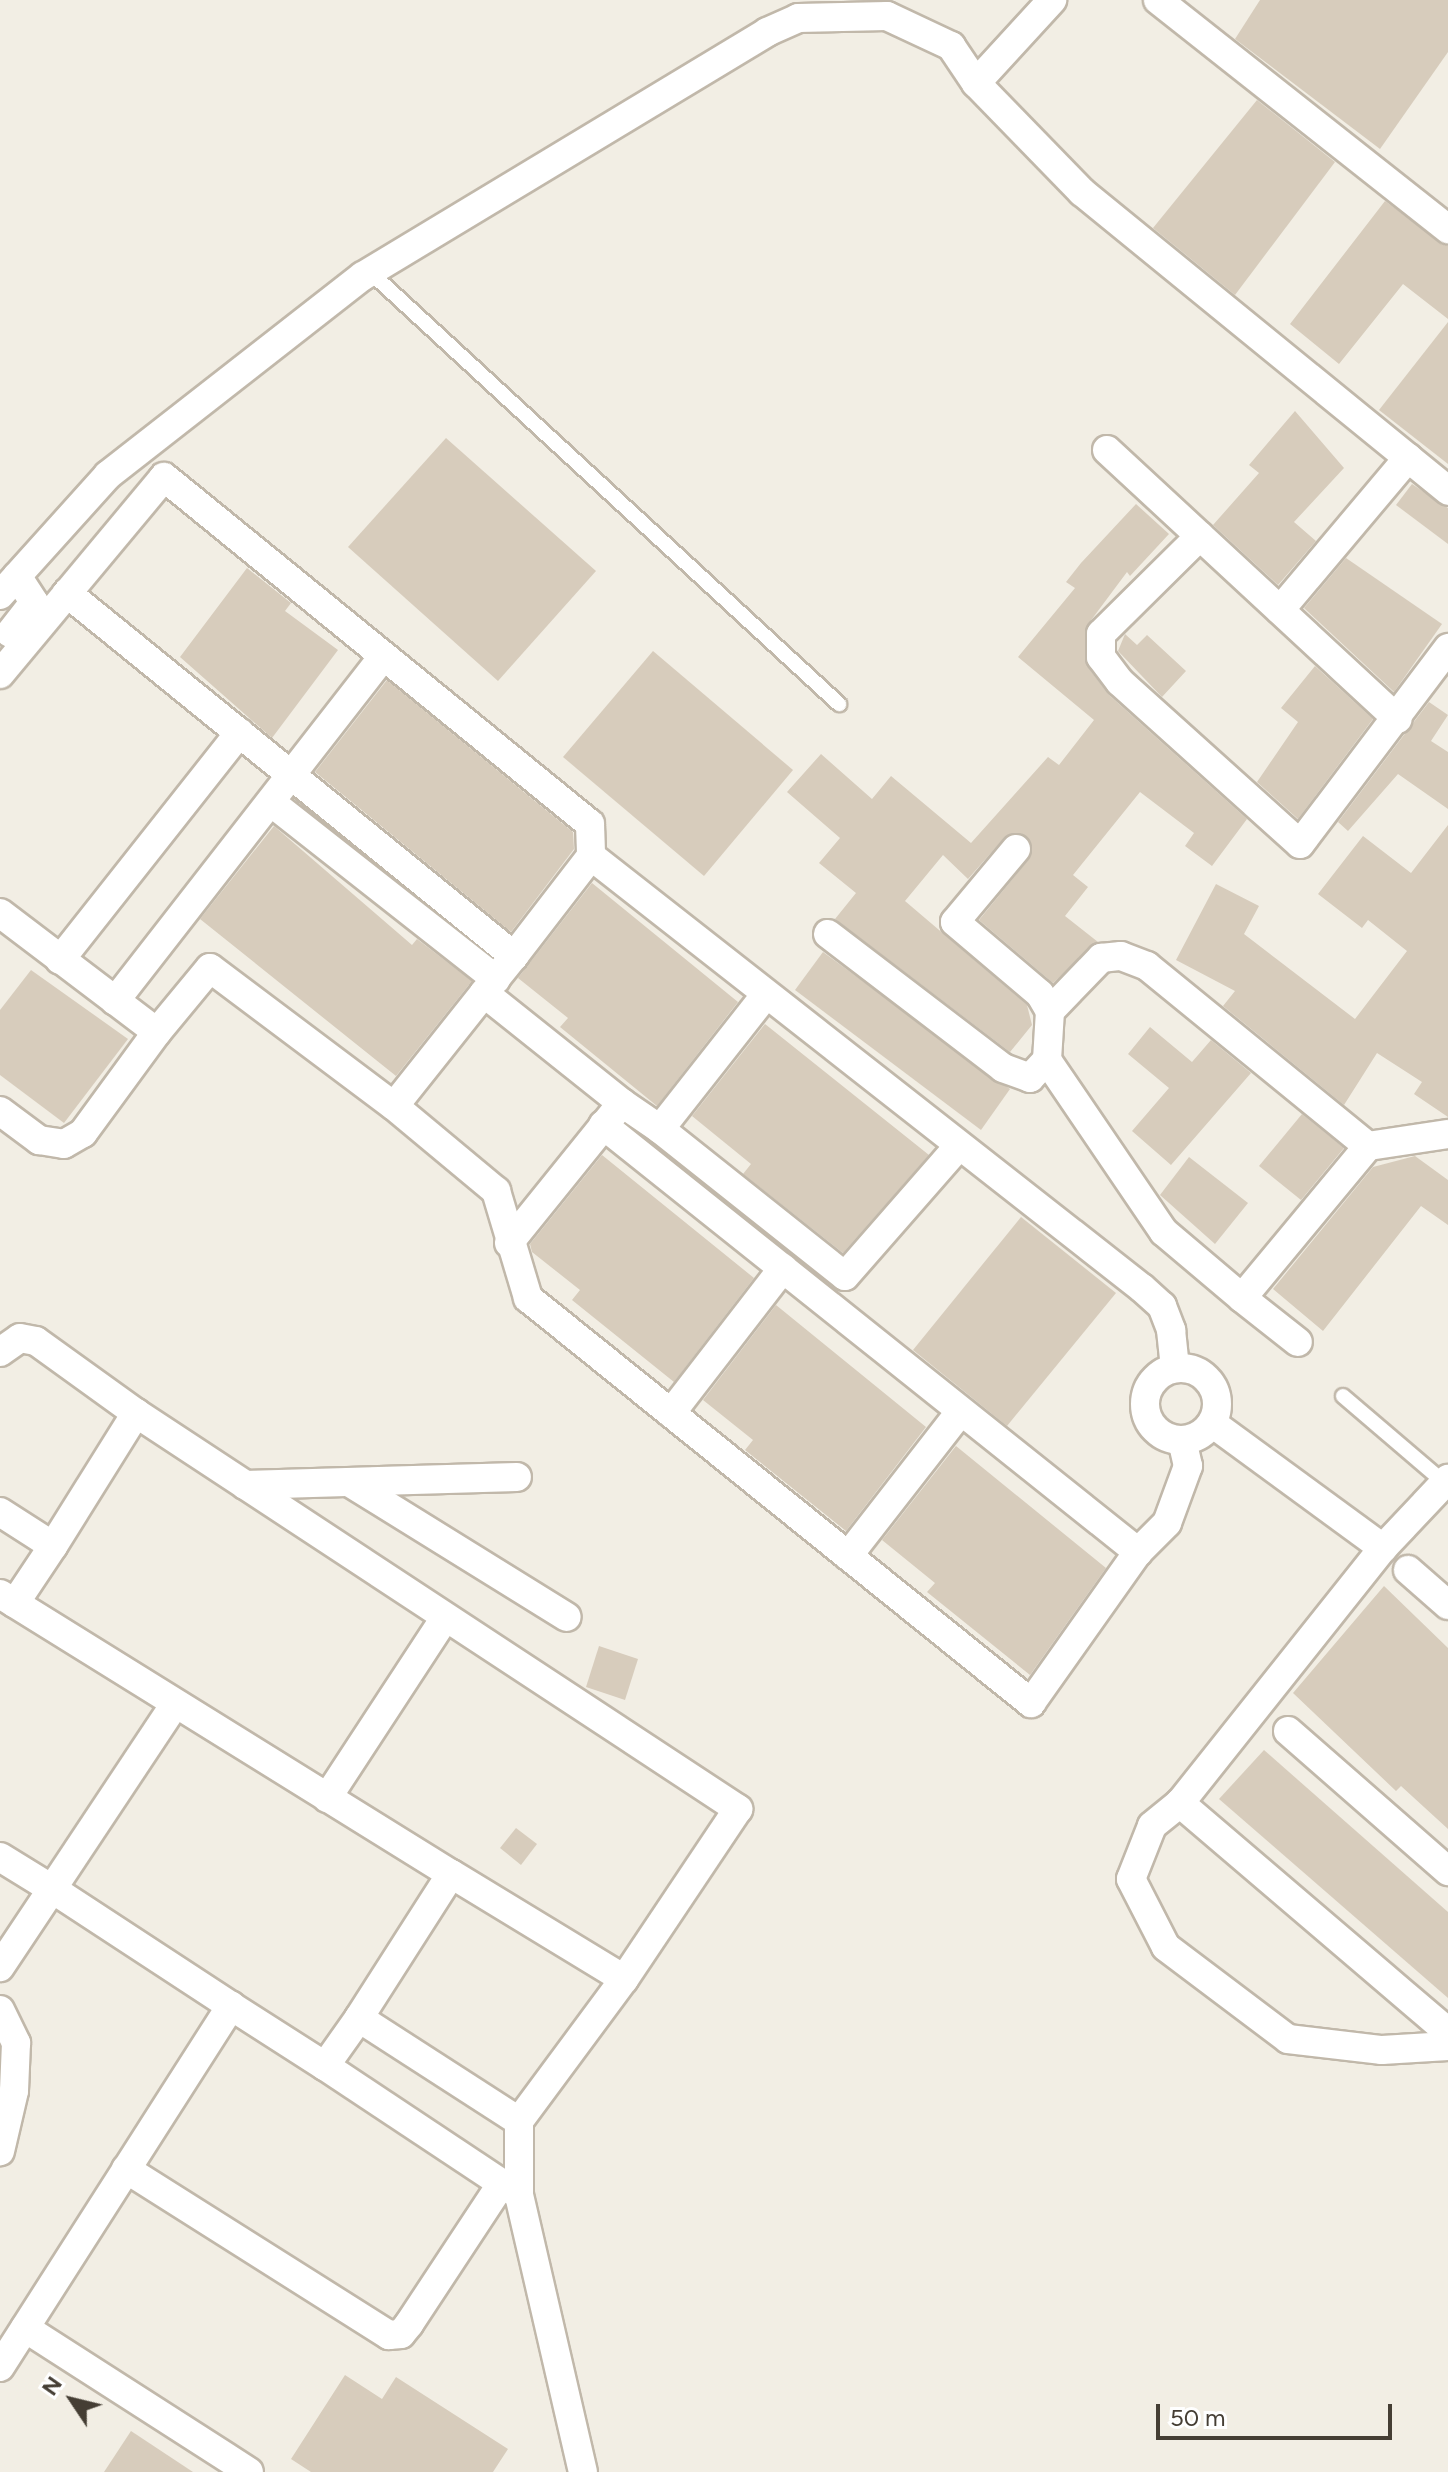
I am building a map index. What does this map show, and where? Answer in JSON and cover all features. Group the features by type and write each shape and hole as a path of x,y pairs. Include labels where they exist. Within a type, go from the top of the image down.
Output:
{"street":[{"path":"976,83 1052,0"},
{"path":"1158,0 1448,229"},
{"path":"1,665 34,602 8,586 108,475 370,272 798,18 887,16 951,46 976,83 1082,192 1448,491"},
{"path":"1107,450 1398,719"},
{"path":"1280,610 1408,458"},
{"path":"1,665 67,593 164,477 590,824 591,856 394,1106"},
{"path":"1200,536 1101,634 1101,657 1120,682 1300,844 1446,654"},
{"path":"67,593 514,956"},
{"path":"115,1001 384,656"},
{"path":"60,960 240,732"},
{"path":"272,803 490,986 622,1103 660,1129 845,1276 854,1273 959,1146"},
{"path":"1016,849 955,922 1040,994 1050,1011 1047,1060 1164,1232 1298,1342"},
{"path":"591,856 764,997 1162,1306 1175,1368"},
{"path":"0,913 157,1032"},
{"path":"828,934 1003,1068 1030,1078 1047,1060"},
{"path":"1050,1011 1101,958 1121,956 1147,966 1368,1146"},
{"path":"0,1111 39,1140 64,1144 83,1133 157,1032 210,968 394,1106 496,1191 509,1243 528,1298 1031,1703 1138,1552 1167,1523 1180,1496 1188,1466 1182,1441"},
{"path":"660,1129 764,997"},
{"path":"509,1243 622,1103"},
{"path":"603,1125 1138,1552"},
{"path":"1242,1298 1368,1146 1448,1134"},
{"path":"671,1413 783,1268"},
{"path":"0,1352 20,1338 36,1341 136,1413 738,1809 624,1979 519,2121 510,2189 583,2472"},
{"path":"1175,1368 1206,1378 1215,1391 1212,1423 1182,1441 1162,1435 1147,1418 1145,1397 1156,1378 1175,1368"},
{"path":"848,1556 960,1412"},
{"path":"136,1413 53,1546 8,1599 624,1979"},
{"path":"1212,1423 1383,1548"},
{"path":"245,1485 517,1477"},
{"path":"1446,1481 1383,1548 1180,1803 1152,1826 1131,1879 1166,1947 1288,2039 1382,2050 1448,2046"},
{"path":"349,1482 567,1617"},
{"path":"0,1512 53,1546"},
{"path":"1408,1570 1448,1605"},
{"path":"327,1798 445,1618"},
{"path":"0,1967 175,1704"},
{"path":"1288,1731 1448,1871"},
{"path":"1180,1803 1448,2032"},
{"path":"0,1857 510,2189"},
{"path":"325,2066 451,1874"},
{"path":"0,2367 231,2006"},
{"path":"0,2010 16,2043 14,2091 0,2151"},
{"path":"359,2018 519,2121"},
{"path":"126,2169 389,2335 401,2334 510,2189"},
{"path":"25,2328 249,2472"}],"lane":[{"path":"370,272 839,704"},
{"path":"1343,1396 1446,1481"}],"building":[{"path":"1260,0 1448,0 1448,52 1380,149 1235,39"},
{"path":"1257,100 1335,162 1235,295 1153,228"},
{"path":"1385,201 1448,246 1448,319 1403,284 1339,364 1290,324"},
{"path":"1448,322 1448,464 1379,410"},
{"path":"1295,411 1344,468 1294,522 1316,541 1278,585 1213,525 1259,473 1249,465"},
{"path":"446,438 596,571 498,681 348,547"},
{"path":"1412,484 1448,508 1448,544 1396,505"},
{"path":"1136,504 1169,534 1130,576 1127,572 1086,627 1087,666 1109,695 1247,819 1212,866 1185,846 1194,833 1140,792 1073,875 1088,887 1065,916 1098,942 1053,983 979,920 1029,859 1027,837 1004,838 968,879 943,855 905,901 1027,1005 1032,1025 1010,1052 835,919 856,893 819,863 840,838 787,792 821,754 872,799 891,776 971,843 1048,757 1059,765 1094,720 1018,657 1075,588 1066,582"},
{"path":"1346,558 1442,624 1394,692 1304,608"},
{"path":"247,568 291,603 285,611 338,650 272,738 180,657"},
{"path":"1125,634 1137,645 1147,635 1186,671 1162,697 1118,651"},
{"path":"653,651 793,770 704,876 563,757"},
{"path":"1315,666 1373,719 1298,819 1257,782 1298,722 1281,708"},
{"path":"387,680 573,832 574,849 511,932 315,772"},
{"path":"1429,702 1448,715 1431,741 1448,752 1448,809 1398,774 1348,831 1338,822"},
{"path":"1448,825 1448,1117 1414,1094 1422,1082 1377,1053 1344,1105 1223,1006 1235,991 1176,960 1216,884 1259,906 1244,934 1355,1019 1407,951 1368,920 1362,928 1318,894 1363,836 1411,873"},
{"path":"274,826 412,945 417,939 472,981 396,1076 200,919"},
{"path":"592,883 738,1002 657,1106 560,1027 568,1018 518,978"},
{"path":"823,952 1010,1089 981,1130 795,990"},
{"path":"31,970 128,1039 64,1123 0,1075 0,1010"},
{"path":"765,1024 929,1155 843,1253 743,1174 751,1164 692,1116"},
{"path":"1150,1027 1192,1062 1211,1040 1251,1073 1171,1165 1132,1131 1169,1088 1128,1054"},
{"path":"1302,1114 1344,1148 1301,1200 1259,1166"},
{"path":"602,1155 754,1278 674,1382 572,1300 580,1290 532,1252 530,1244"},
{"path":"1415,1156 1448,1180 1448,1225 1421,1206 1323,1331 1273,1289 1373,1167"},
{"path":"1189,1157 1248,1203 1215,1244 1160,1195"},
{"path":"1021,1217 1116,1293 1007,1426 913,1350"},
{"path":"776,1305 926,1427 846,1531 745,1450 753,1440 703,1400"},
{"path":"956,1446 1106,1568 1030,1675 927,1592 935,1583 882,1540"},
{"path":"1384,1586 1448,1648 1448,1829 1401,1786 1396,1791 1293,1693"},
{"path":"599,1646 638,1659 625,1700 586,1687"},
{"path":"1264,1750 1448,1912 1448,1998 1219,1799"},
{"path":"516,1828 537,1844 521,1865 500,1848"},
{"path":"345,2375 382,2399 396,2377 508,2449 493,2472 311,2472 291,2459"},
{"path":"131,2431 193,2472 104,2472"}]}
